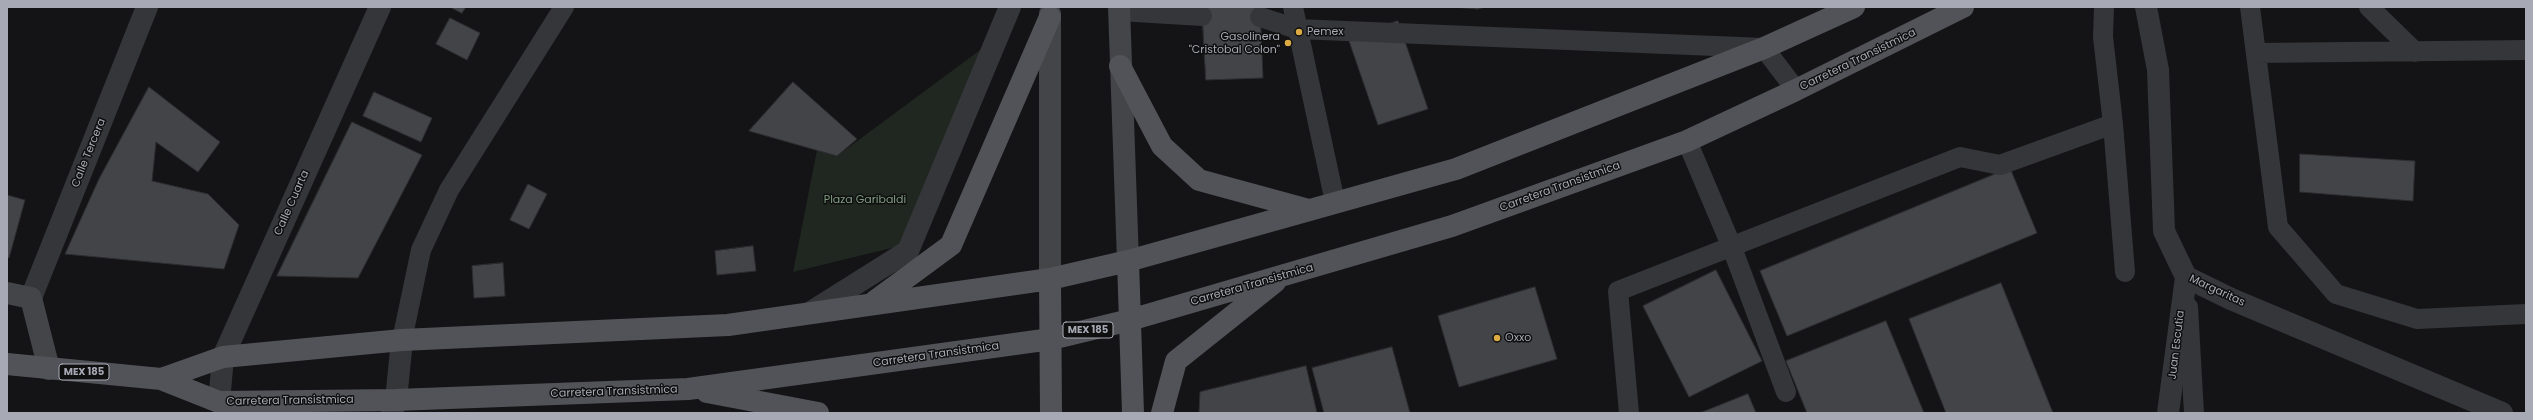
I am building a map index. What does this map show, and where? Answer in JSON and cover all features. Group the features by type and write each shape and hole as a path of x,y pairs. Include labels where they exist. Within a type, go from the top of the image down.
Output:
{"main road":[{"name":"MEX 185","path":"7,364 161,379 223,357 402,340 728,325 1050,278 1128,261 1456,169 1764,48 1854,7"},
{"name":"Carretera Transistmica","path":"161,379 219,402 394,406 688,389 1052,339 1130,320 1452,226 1687,141 1796,90 1963,7"},
{"path":"873,303 951,245 1050,12"},
{"path":"1120,66 1162,146 1199,180 1309,210"},
{"path":"1128,261 1133,413"},
{"path":"1162,413 1176,361 1284,275"},
{"name":"MEX 185","path":"1050,278 1052,339 1050,413"},
{"path":"688,389 818,413"}],"street":[{"name":"Calle Tercera","path":"31,298 148,7"},
{"name":"Calle Cuarta","path":"219,402 223,357 380,7"},
{"path":"811,312 908,252 1010,7"},
{"name":"Margaritas","path":"2146,7 2158,70 2164,231 2186,277 2231,299 2502,413"},
{"path":"1119,9 1128,261"},
{"path":"1050,12 1050,278"},
{"name":"Juan Escutia","path":"2168,413 2186,277"},
{"path":"7,293 31,298 49,368"},
{"path":"394,406 402,340"}],"lane":[{"path":"402,340 421,250 449,190 564,7"},
{"path":"1293,7 1335,202"},
{"path":"2104,7 2103,36 2113,124 2125,272"},
{"path":"2250,7 2278,227 2336,294 2416,319 2526,314"},
{"path":"2369,7 2415,52"},
{"path":"1119,9 1202,16"},
{"path":"1260,17 1298,29 1764,48 1796,90"},
{"path":"2256,53 2526,50"},
{"path":"1629,413 1618,291 1731,245 1960,156 2000,165 2113,124"},
{"path":"1687,141 1731,245 1786,392"},
{"path":"2186,277 2194,413"}],"green space":[{"name":"Plaza Garibaldi","path":"991,42 904,245 793,272 817,150 837,156"}],"building":[{"path":"450,7 466,7 462,13"},
{"path":"1202,7 1260,7 1263,78 1206,80"},
{"path":"1453,7 1485,7 1478,9"},
{"path":"450,18 480,33 467,60 436,44"},
{"path":"1398,21 1428,109 1378,125 1348,38"},
{"path":"793,82 857,139 837,156 749,131"},
{"path":"149,87 220,142 198,172 156,142 152,181 208,194 239,225 224,269 65,254 99,179"},
{"path":"374,92 432,118 421,142 363,116"},
{"path":"352,122 422,155 358,278 277,276"},
{"path":"2300,154 2415,161 2413,201 2300,192"},
{"path":"2010,168 2037,233 1787,336 1760,271"},
{"path":"528,184 547,194 529,229 510,220"},
{"path":"7,195 25,200 9,258 7,257"},
{"path":"753,246 756,271 717,275 715,251"},
{"path":"503,263 505,296 474,298 472,266"},
{"path":"1716,270 1762,361 1689,397 1643,306"},
{"path":"2001,283 2053,413 1946,413 1909,319"},
{"name":"Oxxo","path":"1535,287 1557,359 1459,387 1438,316"},
{"path":"1886,321 1924,413 1807,413 1786,361"},
{"path":"1392,347 1410,413 1324,413 1312,368"},
{"path":"1306,366 1317,413 1199,413 1200,392"},
{"path":"1748,394 1756,413 1700,413"}],"place":[{"name":"Pemex","path":"1299,32"},
{"name":"Gasolinera \"Cristobal Colon\"","path":"1288,43"},
{"name":"Oxxo","path":"1497,338"}]}
